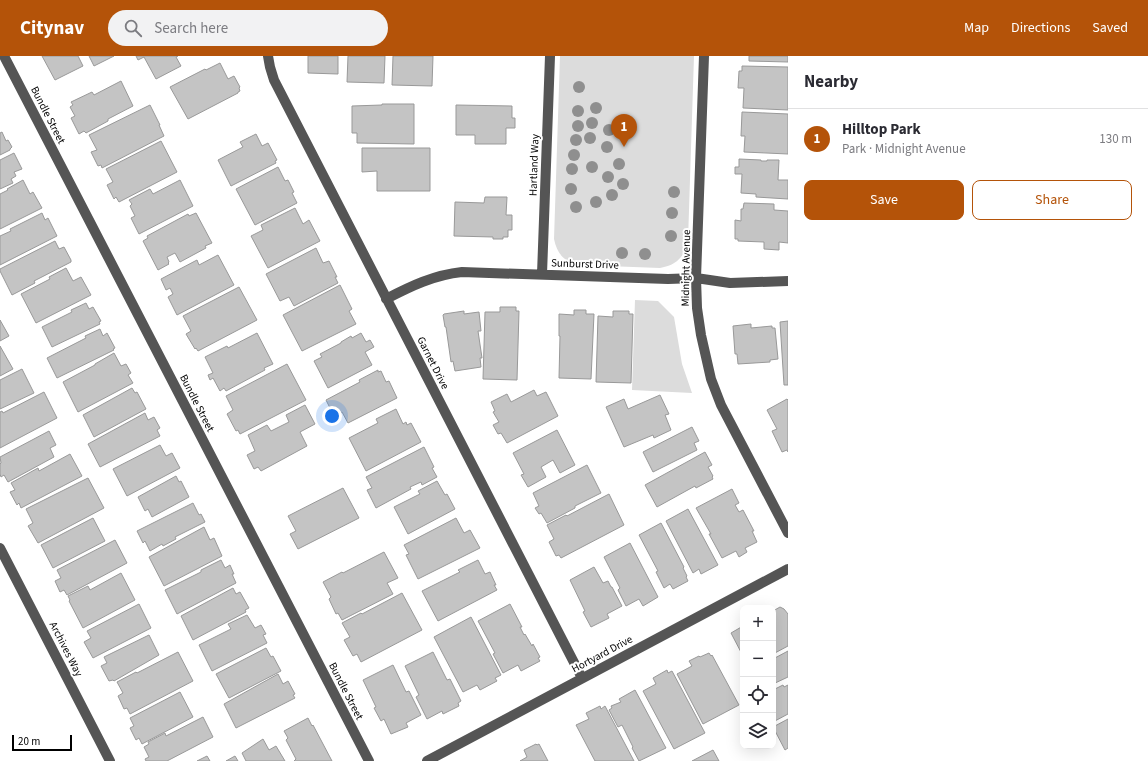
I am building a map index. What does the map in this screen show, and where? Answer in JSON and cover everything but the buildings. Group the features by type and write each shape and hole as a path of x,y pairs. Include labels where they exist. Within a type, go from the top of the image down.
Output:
{"street":[{"name":"Bundle Street","path":"4,56 368,761"},
{"name":"Garnet Drive","path":"268,56 274,80 582,678"},
{"name":"Hartland Way","path":"542,274 550,56"},
{"name":"Midnight Avenue","path":"704,56 696,278 697,308 701,335 711,380 722,405 788,533"},
{"name":"Sunburst Drive","path":"386,299 429,279 451,273 473,272 668,279 696,278 730,282 788,281"},
{"name":"Archives Way","path":"0,548 110,761"},
{"name":"Hortyard Drive","path":"427,761 788,569"}],"shaded area":[{"path":"560,56 694,56 688,241 682,256 671,265 660,268 580,265 566,260 557,249 554,239"},
{"path":"635,300 658,301 674,317 682,364 692,393 632,390"}],"place":[{"name":"Hilltop Park","path":"624,147"}]}
